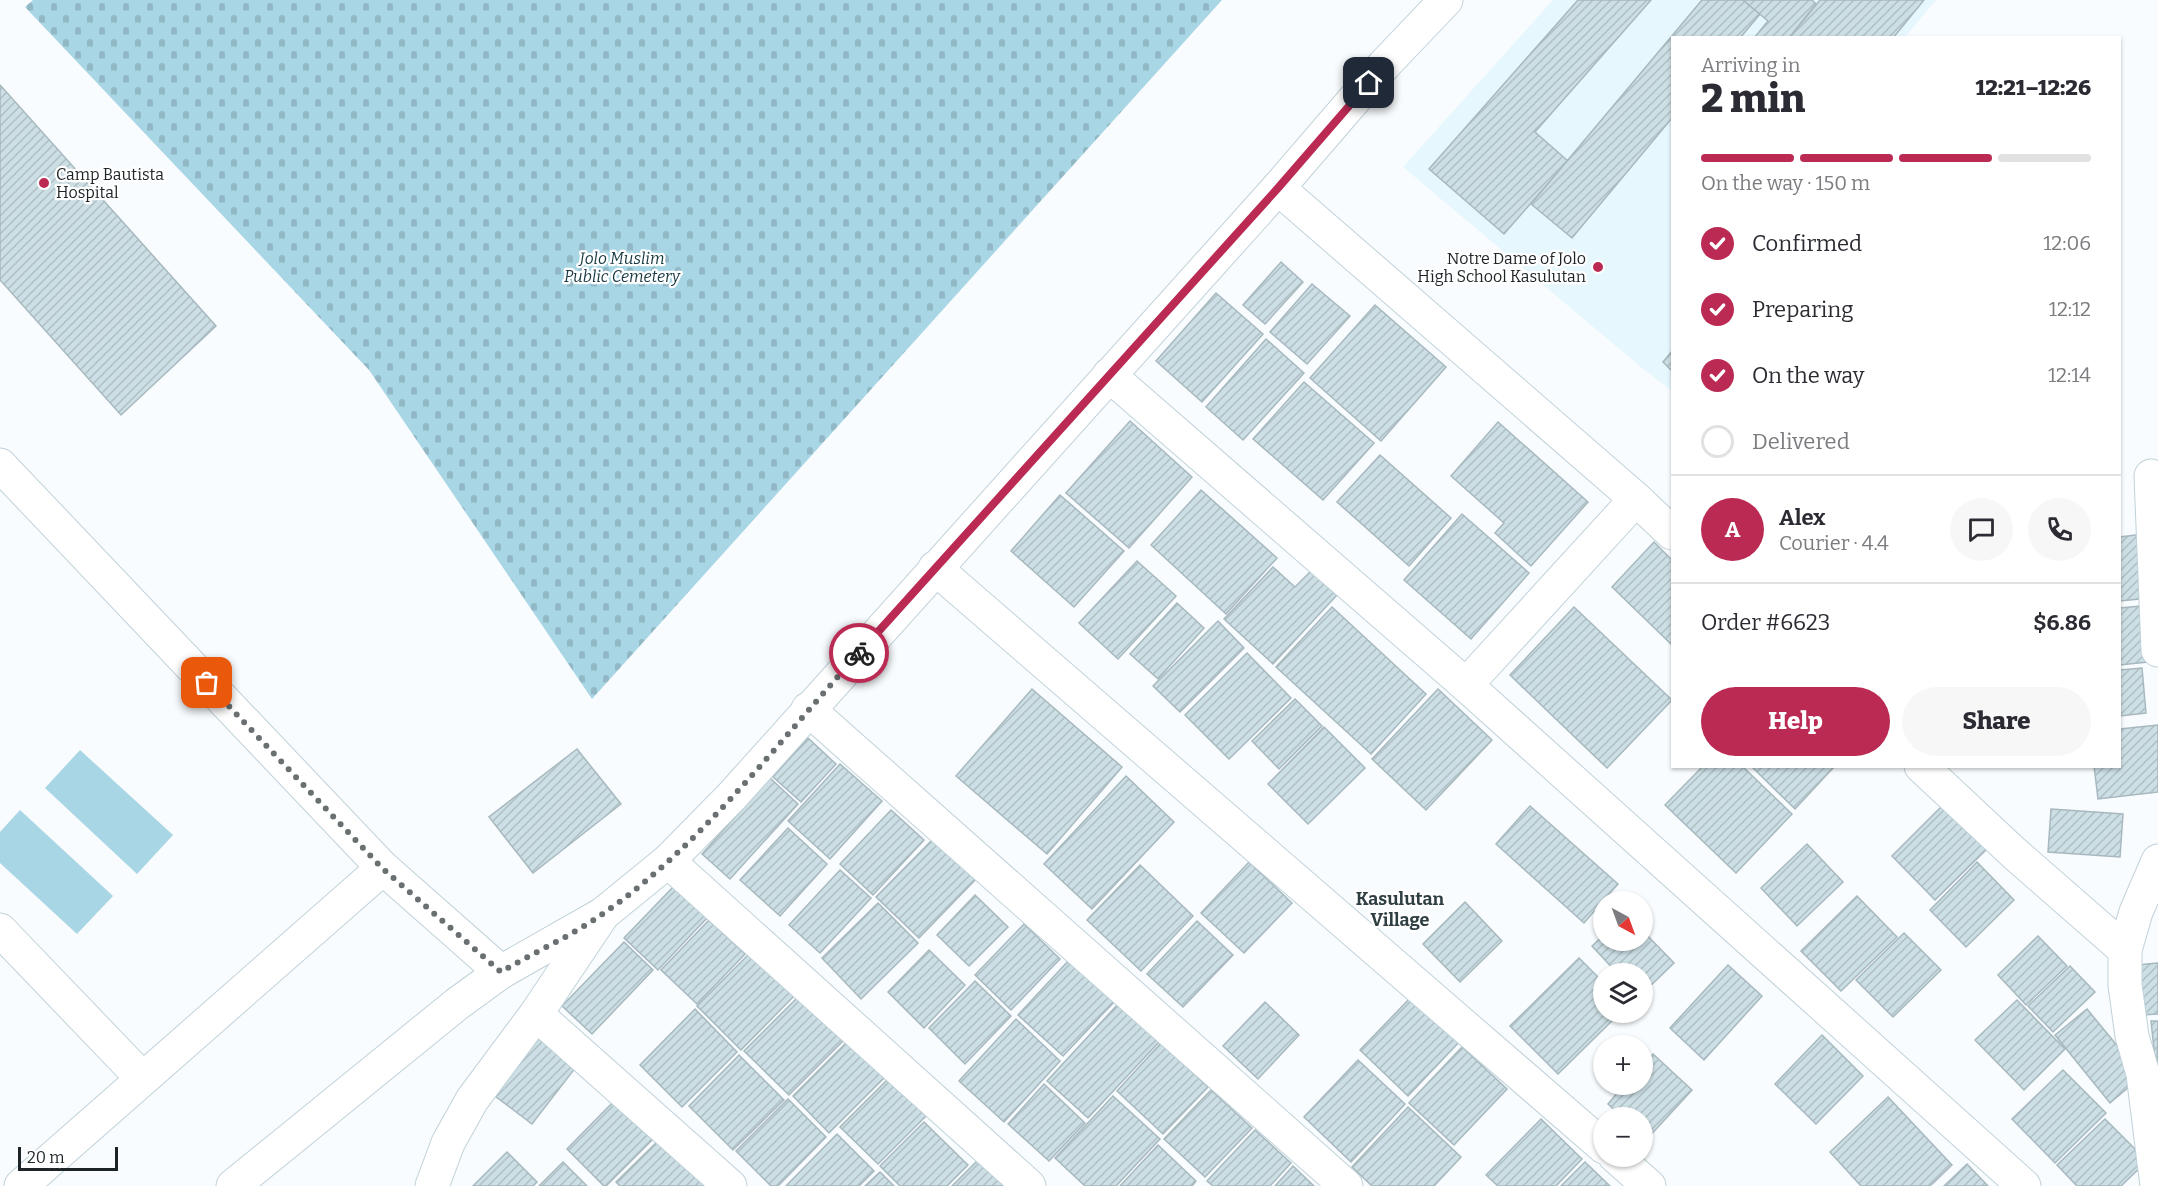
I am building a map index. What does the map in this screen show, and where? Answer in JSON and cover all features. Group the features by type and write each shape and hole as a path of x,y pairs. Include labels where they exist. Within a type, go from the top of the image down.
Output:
{"street":[{"path":"233,1186 457,1004 501,972 603,914 668,861 732,796 1278,188 1384,65 1446,0"},
{"path":"1278,188 1636,499 1671,532"},
{"path":"1109,375 1466,685 2024,1186"},
{"path":"0,465 382,868 501,972"},
{"path":"2151,476 2158,651"},
{"path":"1466,685 1636,499"},
{"path":"935,568 1593,1137"},
{"path":"808,710 1346,1186"},
{"path":"1923,768 2014,853 2126,950"},
{"path":"668,861 1029,1186"},
{"path":"2157,1186 2143,1074 2133,1036 2125,985 2126,950 2136,912 2158,861"},
{"path":"21,1186 382,868"},
{"path":"432,1186 448,1143 472,1100 536,1014 603,914"},
{"path":"0,930 142,1078"},
{"path":"536,1014 730,1186"},
{"path":"1627,1167 1649,1186"}],"shaded area":[{"name":"Notre Dame of Jolo High School Kasulutan","path":"1553,0 1936,0 1906,36 1671,36 1671,390 1403,167"}],"green space":[{"name":"Jolo Muslim Public Cemetery","path":"33,0 1222,0 592,699 369,370 25,7"},
{"path":"80,750 173,835 137,874 45,788"},
{"path":"20,810 113,896 77,934 0,863 0,832"}],"building":[{"path":"1578,0 1651,0 1535,132 1568,161 1504,234 1429,169"},
{"path":"1702,0 1743,0 1760,14 1742,36 1672,36"},
{"path":"1743,0 1812,0 1816,4 1791,36 1756,36 1768,21"},
{"path":"1820,0 1924,0 1895,36 1791,36"},
{"path":"1671,37 1671,119 1572,238 1531,204"},
{"name":"Camp Bautista Hospital","path":"0,85 216,326 121,415 0,280"},
{"path":"1281,262 1303,282 1265,324 1243,305"},
{"path":"1312,284 1350,316 1307,364 1270,332"},
{"path":"1216,293 1263,334 1202,402 1156,361"},
{"path":"1375,305 1446,367 1381,441 1310,378"},
{"path":"1266,339 1304,373 1243,440 1206,407"},
{"path":"1671,352 1671,370 1663,362"},
{"path":"1304,382 1374,443 1323,500 1253,439"},
{"path":"1130,421 1192,477 1129,548 1066,493"},
{"path":"1498,422 1588,502 1531,566 1495,533 1504,523 1451,476"},
{"path":"1380,455 1451,518 1409,566 1337,502"},
{"path":"1201,490 1277,558 1226,614 1151,545"},
{"path":"1060,495 1124,551 1074,607 1011,551"},
{"path":"1462,514 1529,573 1471,639 1404,580"},
{"path":"2143,534 2149,598 2121,601 2121,537"},
{"path":"1654,542 1671,559 1671,644 1612,587"},
{"path":"1137,561 1176,596 1118,659 1079,623"},
{"path":"1273,567 1295,587 1311,571 1337,595 1273,664 1224,619"},
{"path":"1177,603 1204,628 1158,679 1130,654"},
{"path":"2151,605 2157,661 2121,665 2121,608"},
{"path":"1332,607 1426,694 1371,754 1276,667"},
{"path":"1574,607 1671,701 1607,768 1510,675"},
{"path":"1218,621 1244,648 1180,712 1153,686"},
{"path":"1247,653 1291,698 1229,759 1185,715"},
{"path":"2142,668 2146,713 2121,716 2121,670"},
{"path":"1032,689 1122,767 1047,854 956,776"},
{"path":"1438,689 1492,740 1426,810 1372,759"},
{"path":"1295,699 1322,726 1279,769 1252,741"},
{"path":"2158,725 2158,792 2098,799 2094,768 2121,768 2121,729"},
{"path":"1324,727 1365,768 1308,824 1268,784"},
{"path":"808,738 836,764 801,802 773,777"},
{"path":"577,749 621,804 533,873 489,817"},
{"path":"840,764 882,801 830,859 788,821"},
{"path":"1701,768 1744,768 1792,814 1736,873 1665,805"},
{"path":"1753,768 1833,768 1795,809"},
{"path":"1126,776 1174,822 1092,909 1044,864"},
{"path":"770,778 798,804 730,879 702,854"},
{"path":"1945,803 1989,847 1935,900 1892,856"},
{"path":"1530,806 1618,884 1612,891 1593,891 1593,913 1584,923 1496,844"},
{"path":"2051,809 2123,814 2120,857 2048,852"},
{"path":"891,810 924,840 873,895 840,864"},
{"path":"788,828 827,864 780,916 740,880"},
{"path":"933,839 976,879 919,938 876,897"},
{"path":"1807,844 1843,882 1797,926 1761,888"},
{"path":"1249,862 1292,903 1244,953 1201,913"},
{"path":"1977,862 2014,900 1966,947 1930,910"},
{"path":"1140,865 1193,916 1141,971 1087,920"},
{"path":"840,870 871,898 820,953 789,925"},
{"path":"674,886 707,918 658,970 624,938"},
{"path":"975,895 1008,927 969,966 937,935"},
{"path":"1857,896 1897,937 1841,991 1801,951"},
{"path":"1465,902 1502,941 1460,982 1423,944"},
{"path":"878,903 918,943 861,999 822,958"},
{"path":"709,920 745,954 697,1004 661,970"},
{"path":"1197,921 1233,955 1183,1007 1147,974"},
{"path":"1024,924 1060,959 1011,1010 975,975"},
{"path":"1904,933 1941,970 1893,1017 1856,980"},
{"path":"2038,936 2067,966 2026,1005 1998,975"},
{"path":"1653,941 1674,963 1653,983 1653,963 1608,963 1597,951 1653,951"},
{"path":"624,942 653,970 592,1034 562,1006"},
{"path":"929,950 965,985 924,1028 888,992"},
{"path":"751,952 794,996 741,1050 697,1006"},
{"path":"1579,958 1593,972 1593,1023 1610,1023 1598,1035 1593,1035 1593,1040 1558,1074 1510,1026"},
{"path":"1070,959 1115,1001 1063,1056 1018,1015"},
{"path":"2158,963 2158,1014 2142,1015 2137,965"},
{"path":"1728,965 1762,996 1704,1060 1670,1028"},
{"path":"2070,966 2095,992 2053,1032 2028,1006"},
{"path":"975,981 1011,1016 965,1064 929,1028"},
{"path":"806,989 850,1034 789,1095 744,1051"},
{"path":"1413,995 1461,1040 1408,1096 1360,1050"},
{"path":"2017,1000 2065,1049 2024,1090 1975,1040"},
{"path":"1265,1002 1299,1035 1258,1079 1223,1046"},
{"path":"1119,1003 1160,1041 1088,1118 1047,1081"},
{"path":"695,1009 737,1052 682,1107 640,1065"},
{"path":"2087,1009 2142,1076 2110,1103 2055,1035"},
{"path":"1016,1019 1060,1061 1004,1122 959,1081"},
{"path":"2151,1021 2158,1021 2157,1078"},
{"path":"1822,1035 1863,1076 1816,1124 1775,1084"},
{"path":"539,1038 576,1067 532,1124 495,1096"},
{"path":"851,1038 887,1075 829,1133 793,1096"},
{"path":"1161,1043 1208,1087 1163,1134 1117,1091"},
{"path":"1462,1047 1507,1089 1454,1145 1409,1103"},
{"path":"1653,1054 1692,1090 1653,1132 1653,1107 1611,1107 1608,1104 1616,1095 1653,1095"},
{"path":"739,1055 784,1100 733,1150 689,1106"},
{"path":"1358,1060 1405,1104 1351,1162 1304,1117"},
{"path":"2063,1070 2106,1113 2055,1163 2012,1119"},
{"path":"892,1075 929,1113 878,1164 840,1127"},
{"path":"1044,1084 1085,1123 1049,1161 1008,1124"},
{"path":"1211,1090 1252,1128 1205,1177 1164,1139"},
{"path":"1113,1096 1160,1139 1116,1186 1085,1186 1055,1158"},
{"path":"1888,1097 1952,1165 1930,1186 1861,1186 1830,1152"},
{"path":"788,1099 826,1137 778,1186 771,1186 736,1151"},
{"path":"614,1101 653,1139 604,1186 567,1149"},
{"path":"1408,1107 1461,1157 1434,1186 1372,1186 1352,1167"},
{"path":"1541,1119 1582,1159 1556,1186 1498,1186 1486,1175"},
{"path":"2105,1119 2147,1161 2121,1186 2077,1186 2057,1165"},
{"path":"924,1122 968,1165 947,1186 900,1186 880,1166"},
{"path":"1255,1130 1291,1163 1270,1186 1213,1186 1207,1181"},
{"path":"837,1134 874,1171 859,1186 786,1186"},
{"path":"663,1136 708,1186 620,1186 616,1182"},
{"path":"1158,1145 1196,1181 1192,1186 1120,1186"},
{"path":"507,1152 537,1182 533,1186 473,1186"},
{"path":"986,1152 1019,1186 952,1186"},
{"path":"563,1162 587,1186 539,1186"},
{"path":"1585,1162 1610,1186 1561,1186"},
{"path":"1967,1164 1988,1186 1944,1186"},
{"path":"1293,1166 1314,1186 1275,1186"},
{"path":"880,1172 894,1186 865,1186"}],"way so far":[{"path":"207,683 382,868 501,972 603,914 668,861 732,796 859,653"}],"place":[{"name":"Camp Bautista Hospital","path":"44,183"},
{"name":"Notre Dame of Jolo High School Kasulutan","path":"1598,267"}],"district":[{"name":"Kasulutan Village","path":"1400,909"}],"route":[{"path":"859,653 1278,188 1369,83"}]}
